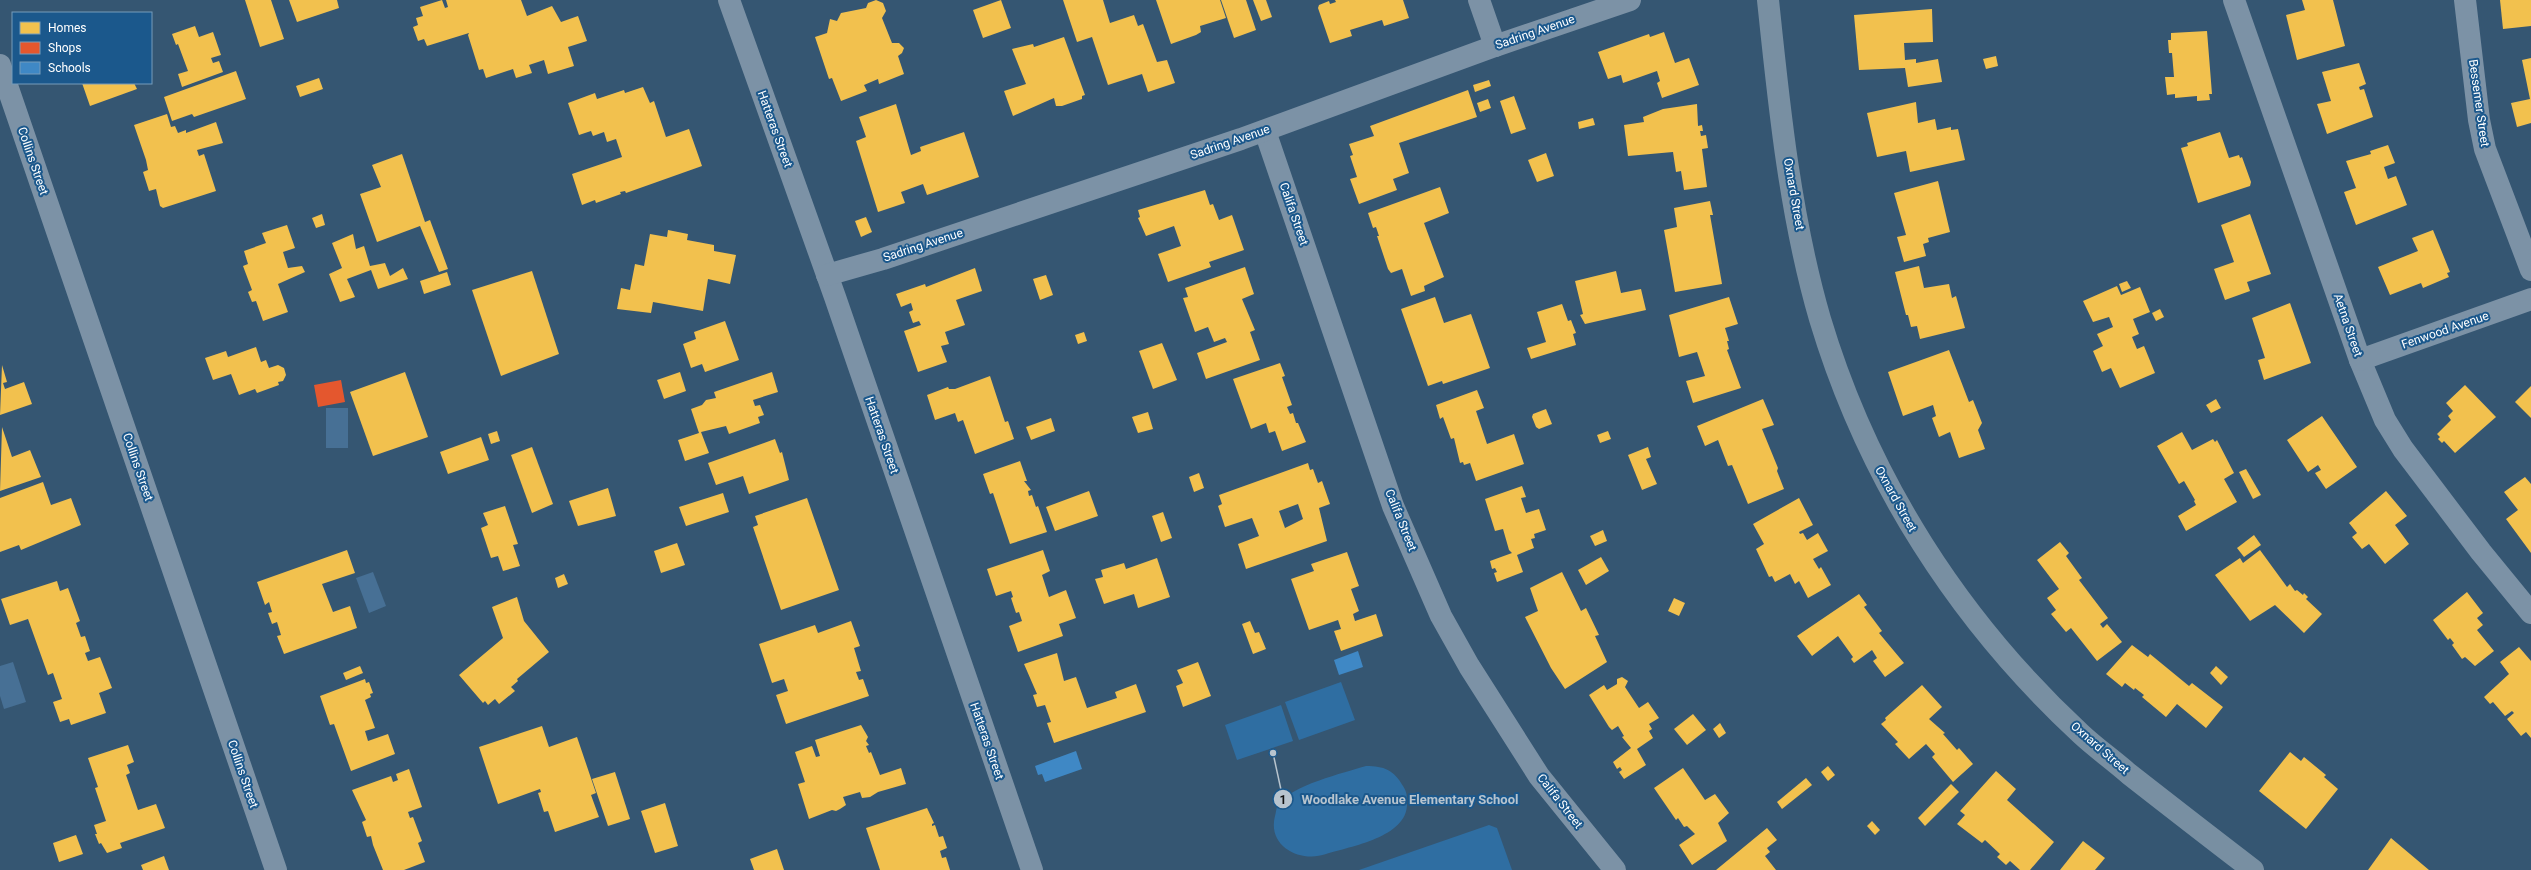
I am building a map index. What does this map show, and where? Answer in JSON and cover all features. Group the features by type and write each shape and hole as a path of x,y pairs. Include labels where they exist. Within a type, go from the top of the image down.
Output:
{"street":[{"name":"Hatteras Street","path":"729,0 827,275 1032,870"},
{"path":"1479,0 1494,46"},
{"name":"Sadring Avenue","path":"827,275 883,259 1265,130 1494,46 1630,0"},
{"name":"Oxnard Street","path":"1768,0 1780,112 1800,228 1820,318 1853,412 1891,494 1955,593 2014,666 2081,735 2253,870"},
{"name":"Aetna Street","path":"2234,0 2360,360 2385,420 2403,449 2481,552 2531,613"},
{"name":"Bessemer Street","path":"2465,0 2479,120 2485,149 2531,270"},
{"name":"Collins Street","path":"0,65 276,870"},
{"name":"Califa Street","path":"1265,130 1393,506 1441,616 1469,666 1539,776 1615,870"},
{"name":"Fenwood Avenue","path":"2360,360 2531,299"}],"shaded area":[{"path":"326,408 348,408 348,448 326,448"},
{"path":"373,572 386,606 369,613 356,578"},
{"path":"13,662 26,702 4,709 0,696 0,666"},
{"path":"1341,682 1355,720 1299,740 1285,702"},
{"path":"1281,705 1293,741 1237,760 1225,725"},
{"path":"1366,766 1388,770 1396,776 1404,788 1407,803 1405,815 1398,824 1388,832 1376,838 1316,856 1297,854 1288,850 1281,844 1276,836 1274,827 1278,805 1285,798 1294,791 1306,786 1332,776"},
{"path":"1489,825 1497,828 1512,870 1359,870"}],"building: Homes":[{"path":"245,0 271,0 284,39 260,47"},
{"path":"289,0 337,0 339,8 297,22"},
{"path":"442,0 445,8 448,7 446,0 521,0 527,16 552,6 561,22 578,16 587,41 568,47 574,66 548,74 544,60 529,65 532,73 516,78 513,69 486,78 483,69 479,70 468,35 469,33 427,46 424,39 418,41 413,27 418,25 416,18 423,16 420,7"},
{"path":"876,0 883,3 886,11 882,18 892,43 899,43 904,48 902,53 898,56 904,74 879,84 878,79 864,85 867,91 841,101 832,78 829,79 815,37 827,33 830,19 837,21 841,13 866,8 868,3"},
{"path":"1001,0 1011,28 983,38 973,10"},
{"path":"1063,0 1103,0 1110,23 1134,15 1138,26 1143,24 1157,62 1167,60 1175,83 1148,92 1142,74 1108,85 1092,37 1077,42"},
{"path":"1156,0 1220,0 1226,18 1200,26 1201,32 1171,44"},
{"path":"1221,0 1246,0 1256,30 1234,38"},
{"path":"1253,0 1266,0 1272,17 1261,21"},
{"path":"1335,0 1403,0 1409,18 1384,26 1382,20 1350,30 1352,36 1330,43 1318,8 1319,5 1329,1 1330,4 1336,2"},
{"path":"2302,0 2333,0 2345,46 2297,60 2286,15 2305,10"},
{"path":"2500,0 2531,0 2531,26 2503,29"},
{"path":"1932,9 1933,42 1904,43 1905,60 1916,59 1916,63 1938,59 1942,82 1908,87 1905,68 1859,70 1854,15"},
{"path":"195,26 199,37 213,32 221,55 211,58 213,63 219,61 223,72 182,87 178,74 188,71 178,44 176,45 172,34"},
{"path":"2207,31 2212,94 2209,94 2210,100 2197,101 2197,96 2175,98 2175,94 2167,95 2165,77 2174,77 2172,53 2169,53 2168,40 2171,40 2171,33"},
{"path":"1664,32 1675,63 1689,58 1699,85 1662,98 1657,83 1660,81 1657,71 1623,83 1621,75 1608,79 1598,52 1649,34 1650,37"},
{"path":"1064,37 1085,95 1082,96 1082,99 1062,106 1056,106 1054,98 1013,116 1004,91 1026,84 1012,49 1033,44 1034,47"},
{"path":"1996,56 1998,66 1986,69 1983,59"},
{"path":"2531,58 2531,123 2517,127 2511,103 2530,99 2522,60"},
{"path":"2359,63 2366,84 2359,87 2360,90 2364,89 2373,117 2327,134 2317,104 2331,101 2322,72"},
{"path":"236,71 246,99 194,117 192,114 172,121 164,97"},
{"path":"319,78 323,89 300,97 296,86"},
{"path":"1489,80 1491,86 1475,92 1473,85"},
{"path":"82,84 134,84 137,89 90,106"},
{"path":"643,87 650,103 654,101 666,137 689,129 702,166 626,193 625,191 620,192 621,194 596,203 595,200 582,205 572,174 622,157 616,139 607,142 604,132 593,136 591,131 579,135 568,103 595,93 597,99 624,90 625,93"},
{"path":"1468,90 1477,117 1399,143 1409,173 1393,179 1397,190 1359,204 1350,179 1357,177 1350,156 1353,155 1349,144 1374,136 1370,126"},
{"path":"1514,96 1526,129 1511,134 1500,101"},
{"path":"1488,99 1491,108 1480,112 1477,103"},
{"path":"1916,102 1918,123 1935,119 1937,130 1951,127 1951,130 1958,129 1965,160 1910,172 1906,151 1877,157 1867,113"},
{"path":"896,104 911,155 921,151 920,147 964,132 979,177 927,195 923,184 901,192 905,203 878,212 856,141 866,137 859,117"},
{"path":"1697,104 1698,126 1702,125 1703,131 1700,131 1701,136 1706,135 1708,148 1702,149 1707,187 1684,190 1681,171 1676,172 1673,152 1628,156 1624,125 1644,122 1643,117 1663,109"},
{"path":"167,114 171,127 175,126 178,133 186,130 186,133 216,122 223,143 197,150 199,156 204,154 216,191 163,208 160,206 156,189 149,191 143,172 148,170 146,160 134,125"},
{"path":"1593,118 1595,125 1579,129 1578,122"},
{"path":"2220,132 2229,158 2239,155 2240,158 2242,157 2251,182 2250,186 2198,203 2181,148 2188,146 2187,143"},
{"path":"2388,145 2395,163 2384,167 2388,179 2396,176 2407,205 2356,225 2344,192 2356,188 2346,161 2371,154 2370,151"},
{"path":"1546,153 1554,176 1537,182 1528,160"},
{"path":"402,154 425,222 430,220 448,269 439,272 420,226 377,242 360,194 381,187 372,165"},
{"path":"1938,181 1950,232 1928,238 1929,242 1923,244 1926,256 1904,262 1897,237 1906,235 1894,193"},
{"path":"1440,187 1449,213 1424,223 1444,277 1424,286 1425,291 1411,296 1402,269 1391,273 1388,269 1377,236 1379,236 1376,227 1373,228 1368,213"},
{"path":"1205,190 1210,205 1213,204 1219,220 1232,215 1244,250 1209,262 1211,267 1168,282 1158,254 1181,246 1174,226 1146,236 1138,218 1140,217 1138,210"},
{"path":"1710,201 1713,215 1710,215 1722,284 1675,292 1664,230 1677,227 1674,208"},
{"path":"322,214 325,225 316,228 312,218"},
{"path":"2250,214 2271,274 2247,282 2250,291 2225,300 2214,269 2234,262 2221,225"},
{"path":"866,217 872,232 861,237 855,221"},
{"path":"287,225 295,248 283,252 288,268 302,266 305,272 278,284 288,312 263,321 256,301 252,302 248,292 252,290 243,266 248,264 244,251 266,243 262,233"},
{"path":"668,230 688,234 687,240 714,245 714,251 736,255 730,284 708,279 703,311 653,302 651,313 617,309 621,288 630,290 635,264 644,266 650,234 667,237"},
{"path":"2433,230 2450,272 2447,273 2449,277 2423,288 2421,283 2390,295 2378,267 2418,251 2412,238"},
{"path":"353,234 356,249 364,246 370,266 385,263 390,276 403,268 408,279 378,289 371,270 347,279 355,297 340,302 329,274 342,268 332,243"},
{"path":"1919,266 1924,288 1949,284 1952,298 1956,296 1965,328 1920,339 1917,326 1911,327 1908,315 1906,315 1895,272"},
{"path":"1245,267 1254,294 1242,299 1255,330 1250,332 1260,360 1206,379 1197,353 1227,342 1225,338 1214,342 1208,327 1195,332 1183,298 1188,297 1185,288"},
{"path":"975,268 982,291 956,300 965,325 945,332 949,344 941,346 947,362 918,372 904,331 921,325 919,321 913,323 909,312 913,310 911,303 901,307 896,294 925,284 926,287"},
{"path":"532,271 559,354 501,376 472,290"},
{"path":"1616,271 1621,293 1641,289 1646,310 1585,324 1580,315 1583,314 1575,281"},
{"path":"447,272 451,285 424,294 420,281"},
{"path":"1046,275 1053,295 1040,300 1033,279"},
{"path":"2127,281 2131,288 2122,292 2119,284"},
{"path":"2117,286 2121,295 2140,287 2150,312 2133,319 2139,334 2132,337 2137,349 2144,346 2155,373 2120,388 2111,368 2102,372 2093,351 2103,346 2097,334 2113,327 2109,317 2093,322 2083,301"},
{"path":"1435,297 1444,323 1471,314 1490,368 1443,384 1442,381 1428,386 1401,309"},
{"path":"1729,297 1738,324 1725,328 1729,341 1727,341 1729,349 1727,350 1741,388 1693,403 1686,381 1705,376 1697,352 1679,357 1669,315"},
{"path":"2290,303 2311,363 2264,380 2258,360 2265,358 2252,318"},
{"path":"1562,304 1568,321 1571,320 1576,333 1573,334 1576,345 1531,359 1527,348 1546,342 1537,312"},
{"path":"2160,309 2164,317 2156,321 2152,313"},
{"path":"725,321 739,360 705,372 702,364 691,368 683,344 696,339 694,332"},
{"path":"1084,332 1087,341 1078,344 1075,335"},
{"path":"1162,343 1177,380 1153,389 1139,351"},
{"path":"256,347 261,362 266,360 269,368 278,365 284,368 286,375 283,381 278,382 279,385 257,393 255,389 239,395 231,374 213,380 205,358 226,351 228,357"},
{"path":"1949,350 1969,402 1973,400 1982,423 1978,430 1985,449 1959,458 1950,432 1939,437 1932,418 1936,416 1933,405 1903,416 1888,372"},
{"path":"1280,363 1285,376 1282,377 1292,405 1287,407 1290,414 1293,413 1296,423 1298,423 1306,442 1282,451 1275,431 1269,433 1266,423 1251,429 1233,379"},
{"path":"2,365 7,382 3,383 5,389 24,382 32,404 0,415"},
{"path":"405,372 428,437 373,456 350,392"},
{"path":"680,372 686,391 664,399 657,380"},
{"path":"772,372 778,392 753,400 755,406 760,405 764,415 758,417 760,423 729,434 726,426 701,432 709,453 685,461 678,440 699,433 691,409 702,405 706,400 716,398 714,392"},
{"path":"990,376 1005,422 1008,421 1014,439 975,454 963,420 958,422 955,413 935,420 927,395 948,387 949,389 955,389"},
{"path":"2465,385 2496,417 2455,453 2444,441 2442,443 2438,439 2440,437 2437,434 2451,420 2448,416 2453,411 2446,403"},
{"path":"2531,386 2531,418 2515,402"},
{"path":"1477,390 1484,408 1476,411 1487,444 1514,434 1524,464 1476,481 1470,463 1464,465 1463,462 1460,463 1454,438 1451,439 1443,417 1440,419 1436,405"},
{"path":"1763,399 1774,425 1762,429 1778,468 1777,471 1784,489 1748,504 1732,465 1728,466 1718,440 1705,446 1697,426"},
{"path":"2216,399 2221,408 2211,413 2206,405"},
{"path":"1546,409 1552,424 1539,429 1536,427 1532,417 1533,414"},
{"path":"1148,412 1153,429 1138,433 1132,417"},
{"path":"2322,416 2357,467 2326,489 2315,473 2321,470 2318,465 2308,472 2287,440"},
{"path":"1051,418 1055,431 1031,440 1026,427"},
{"path":"2,427 12,457 30,450 41,477 0,491"},
{"path":"497,431 500,441 491,444 488,434"},
{"path":"1608,431 1611,439 1600,443 1597,435"},
{"path":"2182,432 2192,450 2213,439 2215,442 2217,440 2234,473 2224,479 2237,502 2186,531 2178,516 2196,505 2195,500 2184,481 2179,484 2157,446"},
{"path":"481,437 489,460 448,474 440,452"},
{"path":"775,439 780,453 782,452 789,480 749,494 743,476 716,485 708,463"},
{"path":"532,447 553,504 532,513 511,455"},
{"path":"1648,447 1651,457 1646,459 1657,484 1642,490 1628,455"},
{"path":"1020,461 1027,481 1024,481 1031,490 1028,491 1029,496 1032,495 1036,507 1038,506 1047,532 1010,544 993,493 990,494 983,474"},
{"path":"1308,463 1310,470 1313,469 1318,483 1322,481 1330,504 1319,508 1327,541 1246,569 1238,544 1259,536 1252,518 1225,527 1218,506 1222,504 1219,495","holes":["1298,504 1303,519 1285,528 1279,511"]},
{"path":"2246,469 2261,495 2253,499 2239,472"},
{"path":"1199,473 1204,488 1194,492 1189,477"},
{"path":"2525,477 2531,484 2531,553 2506,519 2518,510 2504,492"},
{"path":"43,482 51,505 71,498 81,525 21,550 19,545 0,552 0,498"},
{"path":"1522,486 1526,497 1521,498 1526,513 1539,509 1546,530 1534,534 1535,538 1531,539 1534,548 1517,555 1523,572 1497,582 1494,573 1497,572 1495,568 1492,569 1490,561 1512,553 1509,550 1503,529 1495,531 1485,499"},
{"path":"608,488 616,516 578,526 569,501"},
{"path":"1089,491 1098,516 1055,531 1046,507"},
{"path":"2386,491 2407,516 2395,525 2409,544 2385,564 2369,544 2362,549 2352,537 2357,533 2349,523"},
{"path":"723,493 729,512 686,526 679,507"},
{"path":"807,498 839,590 781,610 753,527 758,525 755,516"},
{"path":"1799,498 1813,525 1799,532 1800,534 1803,533 1807,540 1818,533 1828,551 1813,559 1819,569 1821,567 1831,585 1808,598 1799,581 1795,584 1790,574 1775,582 1772,576 1769,577 1756,549 1764,544 1753,524"},
{"path":"505,506 518,544 513,545 520,566 503,571 498,556 491,558 481,528 488,525 483,513"},
{"path":"1163,512 1172,538 1161,542 1152,516"},
{"path":"1603,530 1607,541 1595,546 1590,536"},
{"path":"2254,535 2261,545 2244,557 2237,548"},
{"path":"2060,542 2069,553 2066,556 2082,578 2079,580 2108,618 2100,624 2103,628 2107,624 2122,642 2097,661 2071,628 2066,632 2051,614 2056,610 2047,598 2059,589 2037,560"},
{"path":"677,543 685,565 661,573 654,551"},
{"path":"347,550 355,573 322,584 333,612 350,606 357,628 284,654 277,636 281,635 277,622 272,624 268,613 272,612 269,602 265,605 257,582"},
{"path":"1043,550 1050,571 1042,575 1049,597 1066,590 1076,618 1059,624 1063,636 1018,652 1009,626 1022,621 1019,612 1016,613 1011,598 1013,597 1011,591 996,596 987,569"},
{"path":"2260,550 2287,587 2290,584 2295,591 2297,590 2303,595 2304,593 2308,597 2306,599 2322,614 2304,633 2275,605 2250,621 2215,575 2240,558 2243,563"},
{"path":"1347,552 1359,586 1351,589 1359,611 1353,614 1355,621 1376,614 1383,636 1341,651 1334,631 1341,629 1338,620 1309,630 1291,579 1314,571 1311,564"},
{"path":"1601,557 1609,571 1586,585 1578,570"},
{"path":"1157,558 1170,597 1138,608 1134,594 1104,604 1095,579 1103,577 1101,570 1124,563 1126,569"},
{"path":"1562,572 1581,611 1586,608 1599,635 1595,636 1607,662 1565,689 1551,668 1525,617 1538,611 1530,588"},
{"path":"564,574 568,584 558,588 555,578"},
{"path":"57,581 60,591 68,588 80,621 76,623 81,637 85,636 90,651 85,653 88,661 100,657 112,688 99,693 106,713 71,725 69,719 60,722 53,702 62,699 53,673 48,675 28,619 10,625 1,599"},
{"path":"2467,592 2483,613 2477,618 2483,625 2477,630 2494,651 2475,666 2465,657 2462,659 2452,645 2454,643 2450,638 2448,640 2433,620"},
{"path":"1859,594 1867,605 1864,607 1882,631 1879,633 1904,663 1885,677 1873,661 1877,658 1872,650 1854,663 1851,659 1853,657 1838,636 1812,656 1797,636"},
{"path":"517,597 524,621 549,652 517,679 518,681 511,687 515,691 499,704 495,699 488,705 485,701 483,703 459,675 503,638 492,607"},
{"path":"1674,598 1685,603 1679,616 1668,611"},
{"path":"851,621 860,646 854,648 861,671 856,672 859,680 863,679 869,696 786,724 776,695 788,691 784,679 772,683 759,644 815,625 818,633"},
{"path":"1250,621 1255,633 1259,632 1266,649 1253,654 1242,624"},
{"path":"2132,645 2148,657 2150,654 2189,686 2192,683 2223,707 2206,728 2177,704 2166,717 2142,697 2144,695 2135,688 2134,690 2125,683 2122,687 2106,674"},
{"path":"2519,647 2531,661 2531,738 2526,732 2521,736 2507,719 2514,713 2512,711 2505,716 2493,702 2490,704 2484,697 2509,674 2500,662"},
{"path":"1057,653 1064,681 1076,677 1087,708 1117,698 1115,692 1136,684 1146,712 1054,743 1047,723 1051,722 1045,705 1037,707 1033,695 1037,694 1024,664"},
{"path":"1198,662 1211,696 1183,707 1176,686 1183,683 1177,670"},
{"path":"360,666 363,673 346,680 343,673"},
{"path":"2216,666 2228,677 2221,685 2210,673"},
{"path":"1622,677 1628,681 1625,687 1639,708 1648,702 1659,718 1649,724 1652,729 1649,731 1653,738 1637,749 1646,765 1624,779 1619,772 1622,770 1620,767 1617,769 1613,762 1631,748 1622,737 1624,736 1618,726 1612,730 1609,727 1589,695 1604,685 1607,690 1617,684 1617,679"},
{"path":"365,679 366,683 369,682 373,693 370,694 371,697 365,700 375,728 365,731 368,741 388,734 395,754 351,771 334,724 330,725 320,696"},
{"path":"1922,685 1942,707 1929,719 1945,733 1943,734 1957,750 1959,748 1973,764 1953,782 1932,757 1935,754 1926,744 1909,759 1895,744 1898,742 1881,724 1886,720 1885,718"},
{"path":"1693,714 1706,730 1687,745 1674,729"},
{"path":"1720,723 1726,733 1719,738 1713,729"},
{"path":"861,725 868,737 866,741 869,745 866,746 869,753 871,752 880,775 901,768 906,784 878,792 870,797 862,798 860,792 843,797 846,805 840,809 836,811 832,810 809,819 798,784 805,782 795,752 812,746 816,757 820,756 815,740"},
{"path":"542,726 549,747 577,737 596,793 591,795 599,817 555,832 548,811 544,812 538,793 541,792 540,789 498,804 479,747"},
{"path":"128,745 134,762 127,765 130,773 126,775 138,810 156,804 165,828 120,843 122,848 107,853 101,843 99,844 95,834 97,834 94,825 106,821 95,788 98,787 88,758"},
{"path":"2290,752 2301,761 2304,757 2326,775 2324,777 2338,789 2306,829 2259,791"},
{"path":"1828,766 1835,775 1828,781 1821,772"},
{"path":"1683,768 1705,800 1715,794 1729,813 1718,823 1727,841 1692,865 1679,845 1695,834 1687,826 1684,827 1678,818 1676,820 1654,788"},
{"path":"409,769 422,807 408,812 410,818 413,817 422,841 418,843 425,862 404,870 383,870 371,836 367,837 362,822 366,820 352,790 391,776 393,782 398,780 396,774"},
{"path":"1996,771 2016,789 2007,800 2054,842 2030,870 2020,870 2010,861 2006,865 1997,857 2000,854 1985,840 1982,843 1957,824 1965,815 1960,811"},
{"path":"615,772 630,819 608,826 592,779"},
{"path":"1806,778 1812,785 1782,809 1777,802"},
{"path":"1951,784 1959,792 1925,826 1918,818"},
{"path":"665,803 678,846 655,853 641,811"},
{"path":"927,808 934,823 932,826 935,825 939,837 943,836 947,848 940,851 942,858 946,857 950,870 880,870 866,828"},
{"path":"1872,821 1880,830 1875,835 1867,826"},
{"path":"1767,828 1777,840 1767,848 1770,852 1765,856 1776,870 1716,870"},
{"path":"76,835 83,854 59,862 53,843"},
{"path":"2391,838 2429,870 2368,870"},
{"path":"2083,841 2105,858 2095,870 2060,870"},
{"path":"777,849 784,870 754,870 750,859"},
{"path":"164,856 169,870 143,870 141,865"}],"building: Shops":[{"path":"341,380 345,402 318,407 314,385"}],"building: Schools":[{"path":"1358,651 1363,667 1339,675 1334,660"},
{"path":"1076,751 1082,769 1045,782 1042,774 1038,775 1035,766"}],"place":[{"name":"Woodlake Avenue Elementary School","path":"1273,753"}]}
